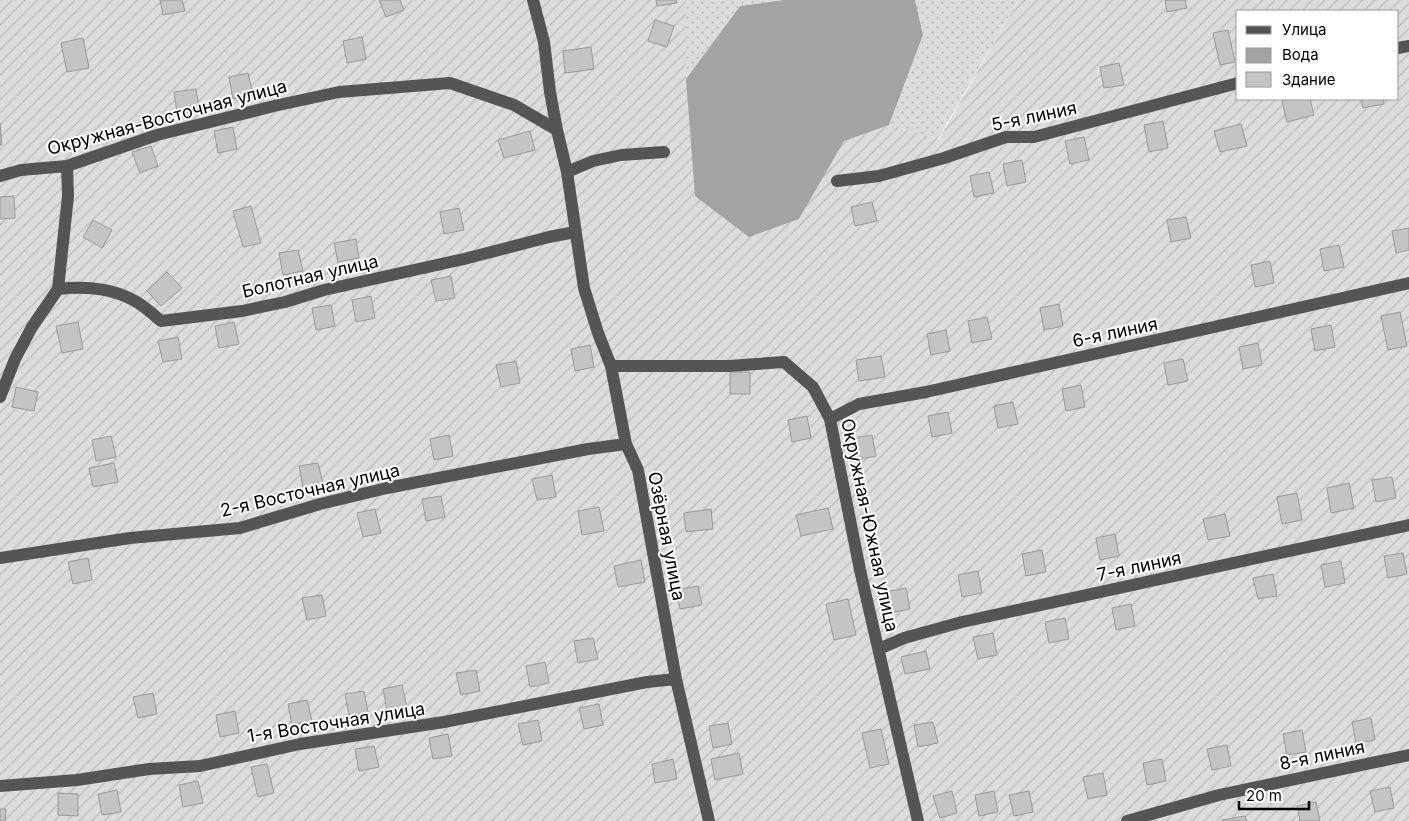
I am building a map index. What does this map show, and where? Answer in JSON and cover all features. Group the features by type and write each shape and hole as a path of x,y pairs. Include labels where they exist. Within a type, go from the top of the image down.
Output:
{"street":[{"path":"533,0 544,42 550,92 567,172 575,232"},
{"name":"Окружная-Восточная улица","path":"0,176 21,170 67,166 157,135 339,92 450,83 514,105 558,130"},
{"name":"5-я линия","path":"836,181 879,176 944,158 1006,137 1034,137 1236,84"},
{"path":"567,172 593,161 612,157 664,152"},
{"path":"0,397 15,359 32,327 58,289 68,196 67,166"},
{"name":"Болотная улица","path":"58,289 78,287 110,291 135,301 161,320 190,318 242,311 285,302 324,290 575,232"},
{"name":"Озёрная улица","path":"575,232 584,288 611,366 626,444 638,470 676,679 709,821"},
{"name":"6-я линия","path":"830,418 859,404 926,392 1409,283"},
{"name":"Окружная-Южная улица","path":"611,366 729,366 784,362 813,387 830,418 860,570 918,821"},
{"name":"2-я Восточная улица","path":"0,558 130,538 240,528 320,504 387,488 588,449 626,444"},
{"name":"7-я линия","path":"879,649 904,638 962,622 1409,525"},
{"name":"1-я Восточная улица","path":"0,786 78,780 149,769 200,766 300,744 444,722 646,682 676,679"},
{"name":"8-я линия","path":"1127,821 1147,817 1219,795 1409,755"}],"shaded area":[{"path":"0,0 686,0 686,79 799,219 844,140 889,125 939,139 1018,0 1409,0 1409,821 0,821"},
{"path":"686,0 783,0 740,6 686,79"},
{"path":"915,0 1018,0 938,139 889,125 923,35"}],"water":[{"path":"783,0 915,0 923,35 889,125 844,141 799,219 749,237 695,196 686,79 740,6"}],"building":[{"path":"160,0 182,0 185,11 163,15"},
{"path":"379,0 400,0 404,10 386,17"},
{"path":"656,0 676,0 677,3 657,6"},
{"path":"1165,0 1185,0 1187,8 1167,12"},
{"path":"655,20 674,26 667,47 648,41"},
{"path":"1228,30 1235,62 1220,65 1213,33"},
{"path":"362,37 366,59 347,63 343,41"},
{"path":"83,38 89,68 67,72 61,43"},
{"path":"591,47 594,69 565,73 563,51"},
{"path":"1119,63 1124,85 1104,88 1100,67"},
{"path":"248,73 253,95 233,99 229,77"},
{"path":"196,89 199,108 177,112 174,92"},
{"path":"1310,100 1314,115 1287,122 1282,101"},
{"path":"1361,100 1383,100 1384,104 1363,108"},
{"path":"1163,121 1168,148 1149,152 1144,125"},
{"path":"0,123 2,145 0,145"},
{"path":"1241,124 1247,146 1220,152 1214,131"},
{"path":"233,127 237,149 218,153 214,131"},
{"path":"530,131 535,150 504,158 498,140"},
{"path":"1084,137 1089,160 1070,164 1065,141"},
{"path":"151,146 158,166 140,173 132,152"},
{"path":"1022,160 1026,182 1007,186 1003,164"},
{"path":"989,172 994,193 974,197 970,176"},
{"path":"14,196 15,218 0,219 0,197"},
{"path":"872,202 877,221 855,226 851,207"},
{"path":"251,206 261,243 243,247 233,211"},
{"path":"459,208 464,230 444,234 440,212"},
{"path":"1186,217 1191,238 1171,242 1167,220"},
{"path":"93,220 112,230 102,248 83,237"},
{"path":"1409,228 1409,250 1396,253 1392,231"},
{"path":"356,239 359,258 338,262 334,243"},
{"path":"1339,245 1344,267 1324,271 1320,249"},
{"path":"298,250 303,271 283,275 279,253"},
{"path":"1270,261 1274,283 1255,287 1251,265"},
{"path":"167,272 182,288 161,306 147,291"},
{"path":"451,276 455,298 436,301 431,280"},
{"path":"371,296 375,318 356,322 352,300"},
{"path":"1059,304 1063,326 1044,330 1040,308"},
{"path":"331,305 335,326 316,330 312,308"},
{"path":"1400,312 1407,346 1388,350 1381,316"},
{"path":"987,317 992,339 972,343 968,321"},
{"path":"78,322 83,349 62,353 56,326"},
{"path":"234,322 239,344 219,348 215,326"},
{"path":"1331,325 1335,347 1315,351 1311,329"},
{"path":"946,330 950,351 931,355 927,334"},
{"path":"178,337 182,359 163,362 158,341"},
{"path":"1258,343 1262,365 1243,369 1239,347"},
{"path":"590,345 594,367 575,371 571,349"},
{"path":"881,356 885,377 859,381 856,360"},
{"path":"1183,359 1188,381 1168,385 1164,363"},
{"path":"516,361 520,383 501,387 496,365"},
{"path":"730,372 750,372 750,394 730,394"},
{"path":"1081,385 1085,407 1066,411 1062,389"},
{"path":"16,387 38,392 34,411 12,407"},
{"path":"1013,402 1018,424 998,428 994,406"},
{"path":"948,412 952,433 932,437 928,416"},
{"path":"807,416 811,438 792,442 788,420"},
{"path":"449,435 453,456 434,460 430,439"},
{"path":"872,435 876,456 857,460 853,438"},
{"path":"111,436 116,457 96,461 92,440"},
{"path":"114,463 118,482 93,487 89,468"},
{"path":"318,463 323,484 303,488 299,466"},
{"path":"552,475 556,497 537,500 532,479"},
{"path":"1392,477 1396,498 1376,502 1372,480"},
{"path":"1349,483 1354,508 1331,513 1327,488"},
{"path":"1297,493 1302,520 1282,524 1277,497"},
{"path":"441,496 445,517 426,521 422,499"},
{"path":"599,507 604,531 582,535 578,511"},
{"path":"828,508 833,529 801,536 796,515"},
{"path":"375,509 381,533 363,537 357,513"},
{"path":"711,509 713,529 686,532 684,513"},
{"path":"1225,514 1230,536 1208,540 1203,519"},
{"path":"1115,534 1119,556 1100,560 1096,538"},
{"path":"1042,550 1046,572 1026,576 1022,554"},
{"path":"1403,553 1407,574 1388,578 1384,556"},
{"path":"88,558 92,580 73,584 68,562"},
{"path":"641,560 645,582 618,587 614,566"},
{"path":"1341,561 1345,583 1325,587 1321,565"},
{"path":"978,571 982,593 962,597 958,575"},
{"path":"1273,574 1277,596 1258,599 1253,578"},
{"path":"698,586 702,605 680,609 676,590"},
{"path":"906,588 910,609 890,613 886,592"},
{"path":"322,595 326,616 307,620 302,598"},
{"path":"848,599 856,635 834,640 826,604"},
{"path":"1131,604 1135,626 1116,630 1112,608"},
{"path":"1065,618 1069,639 1049,643 1045,622"},
{"path":"993,633 997,655 978,659 973,637"},
{"path":"593,638 598,659 578,663 574,641"},
{"path":"926,651 930,669 905,674 901,657"},
{"path":"545,662 549,683 530,687 526,666"},
{"path":"476,670 480,691 461,695 456,673"},
{"path":"402,685 407,707 387,711 383,689"},
{"path":"364,691 368,712 349,716 345,694"},
{"path":"153,693 157,714 138,718 133,697"},
{"path":"307,700 312,721 292,725 288,704"},
{"path":"599,704 603,725 584,729 579,708"},
{"path":"235,711 239,733 220,737 216,715"},
{"path":"1371,718 1375,740 1356,743 1352,722"},
{"path":"538,720 542,741 523,745 518,724"},
{"path":"933,722 938,743 918,747 914,725"},
{"path":"728,723 732,744 713,748 709,726"},
{"path":"881,729 889,764 870,768 862,733"},
{"path":"1302,730 1306,752 1287,755 1283,734"},
{"path":"448,734 452,756 433,759 429,738"},
{"path":"1227,745 1231,766 1212,770 1207,749"},
{"path":"374,746 379,767 359,771 355,749"},
{"path":"739,753 743,774 715,780 711,759"},
{"path":"673,759 677,779 655,783 652,764"},
{"path":"1162,759 1166,781 1147,785 1143,763"},
{"path":"267,764 274,793 258,797 251,767"},
{"path":"1103,773 1107,795 1088,799 1083,777"},
{"path":"198,781 203,803 183,807 179,785"},
{"path":"1390,787 1394,808 1375,812 1370,791"},
{"path":"117,790 121,812 102,815 98,794"},
{"path":"952,791 957,813 940,818 933,796"},
{"path":"994,791 998,812 979,816 975,795"},
{"path":"1029,791 1033,812 1014,816 1009,795"},
{"path":"58,793 78,794 78,816 58,815"},
{"path":"1316,802 1320,821 1300,821 1297,806"},
{"path":"0,809 6,809 5,821 0,821"},
{"path":"1245,816 1247,821 1222,821 1222,820"}]}
